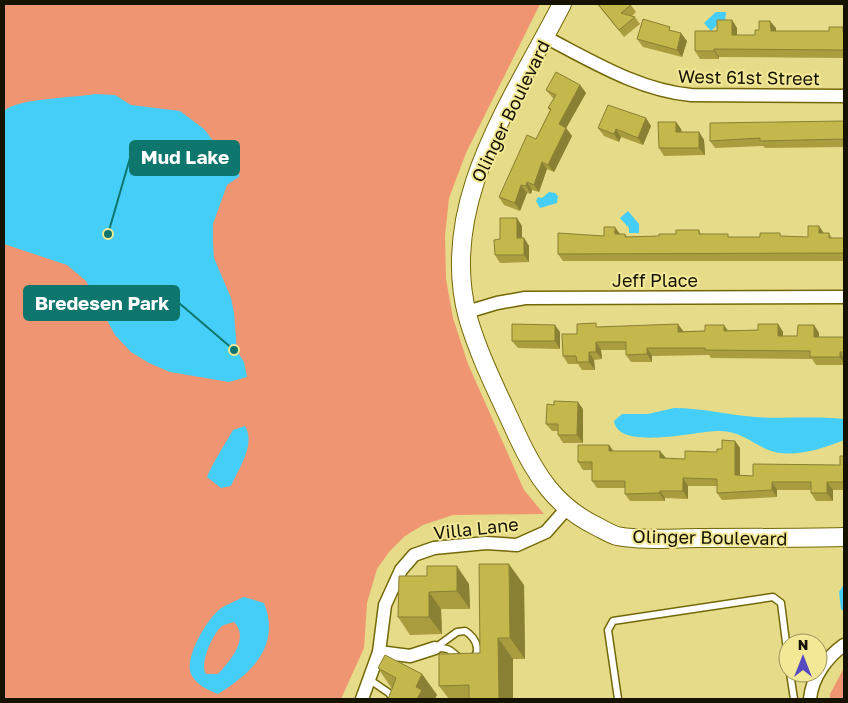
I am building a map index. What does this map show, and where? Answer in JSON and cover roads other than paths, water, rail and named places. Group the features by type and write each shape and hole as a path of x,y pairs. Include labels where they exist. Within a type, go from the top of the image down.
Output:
{"street":[{"name":"Olinger Boulevard","path":"562,4 488,146 475,179 466,212 462,247 462,282 467,312 489,374 523,448 543,483 560,504 586,522 616,535 657,538 844,537"},
{"name":"West 61st Street","path":"545,37 625,78 669,93 691,95 844,96"},
{"name":"Jeff Place","path":"467,312 497,303 525,298 844,297"},
{"name":"Villa Lane","path":"362,699 379,652 389,596 401,570 414,555 434,548 486,543 517,545 546,532 567,508"},
{"path":"810,699 816,677 826,661 844,645"},
{"path":"379,652 410,656 435,648"}],"lane":[{"path":"618,699 608,630 613,621 773,597 781,603 785,633"},
{"path":"465,631 477,641 474,657 469,660 462,660 447,649 435,648 457,632 465,631"},
{"path":"370,680 393,699"},
{"path":"792,683 794,699"}],"water":[{"path":"716,12 726,12 725,22 720,22 711,31 704,23"},
{"path":"95,94 115,95 131,105 180,111 204,129 240,176 227,185 213,224 213,243 214,258 231,298 237,351 244,362 247,377 229,382 170,372 149,363 131,352 115,335 86,281 67,265 4,244 4,111 21,103"},
{"path":"549,192 555,193 558,196 557,203 540,208 536,201 538,197 542,198"},
{"path":"628,211 639,224 639,233 629,233 629,228 620,218"},
{"path":"674,408 755,417 844,419 844,440 816,450 785,453 766,449 727,431 644,438 629,436 619,430 614,421 622,414 648,414"},
{"path":"245,426 249,440 242,464 231,486 221,488 207,477 233,430"},
{"path":"844,584 844,612 841,609 839,592"},
{"path":"244,597 264,603 269,632 266,645 252,667 242,677 218,694 203,687 193,678 190,667 191,658 198,639 215,614 223,607","holes":["234,622 238,628 239,642 233,656 218,674 206,674 204,663 208,649 218,630 223,625"]}],"place":[{"name":"Mud Lake","path":"108,234"},
{"name":"Bredesen Park","path":"234,350"}]}
